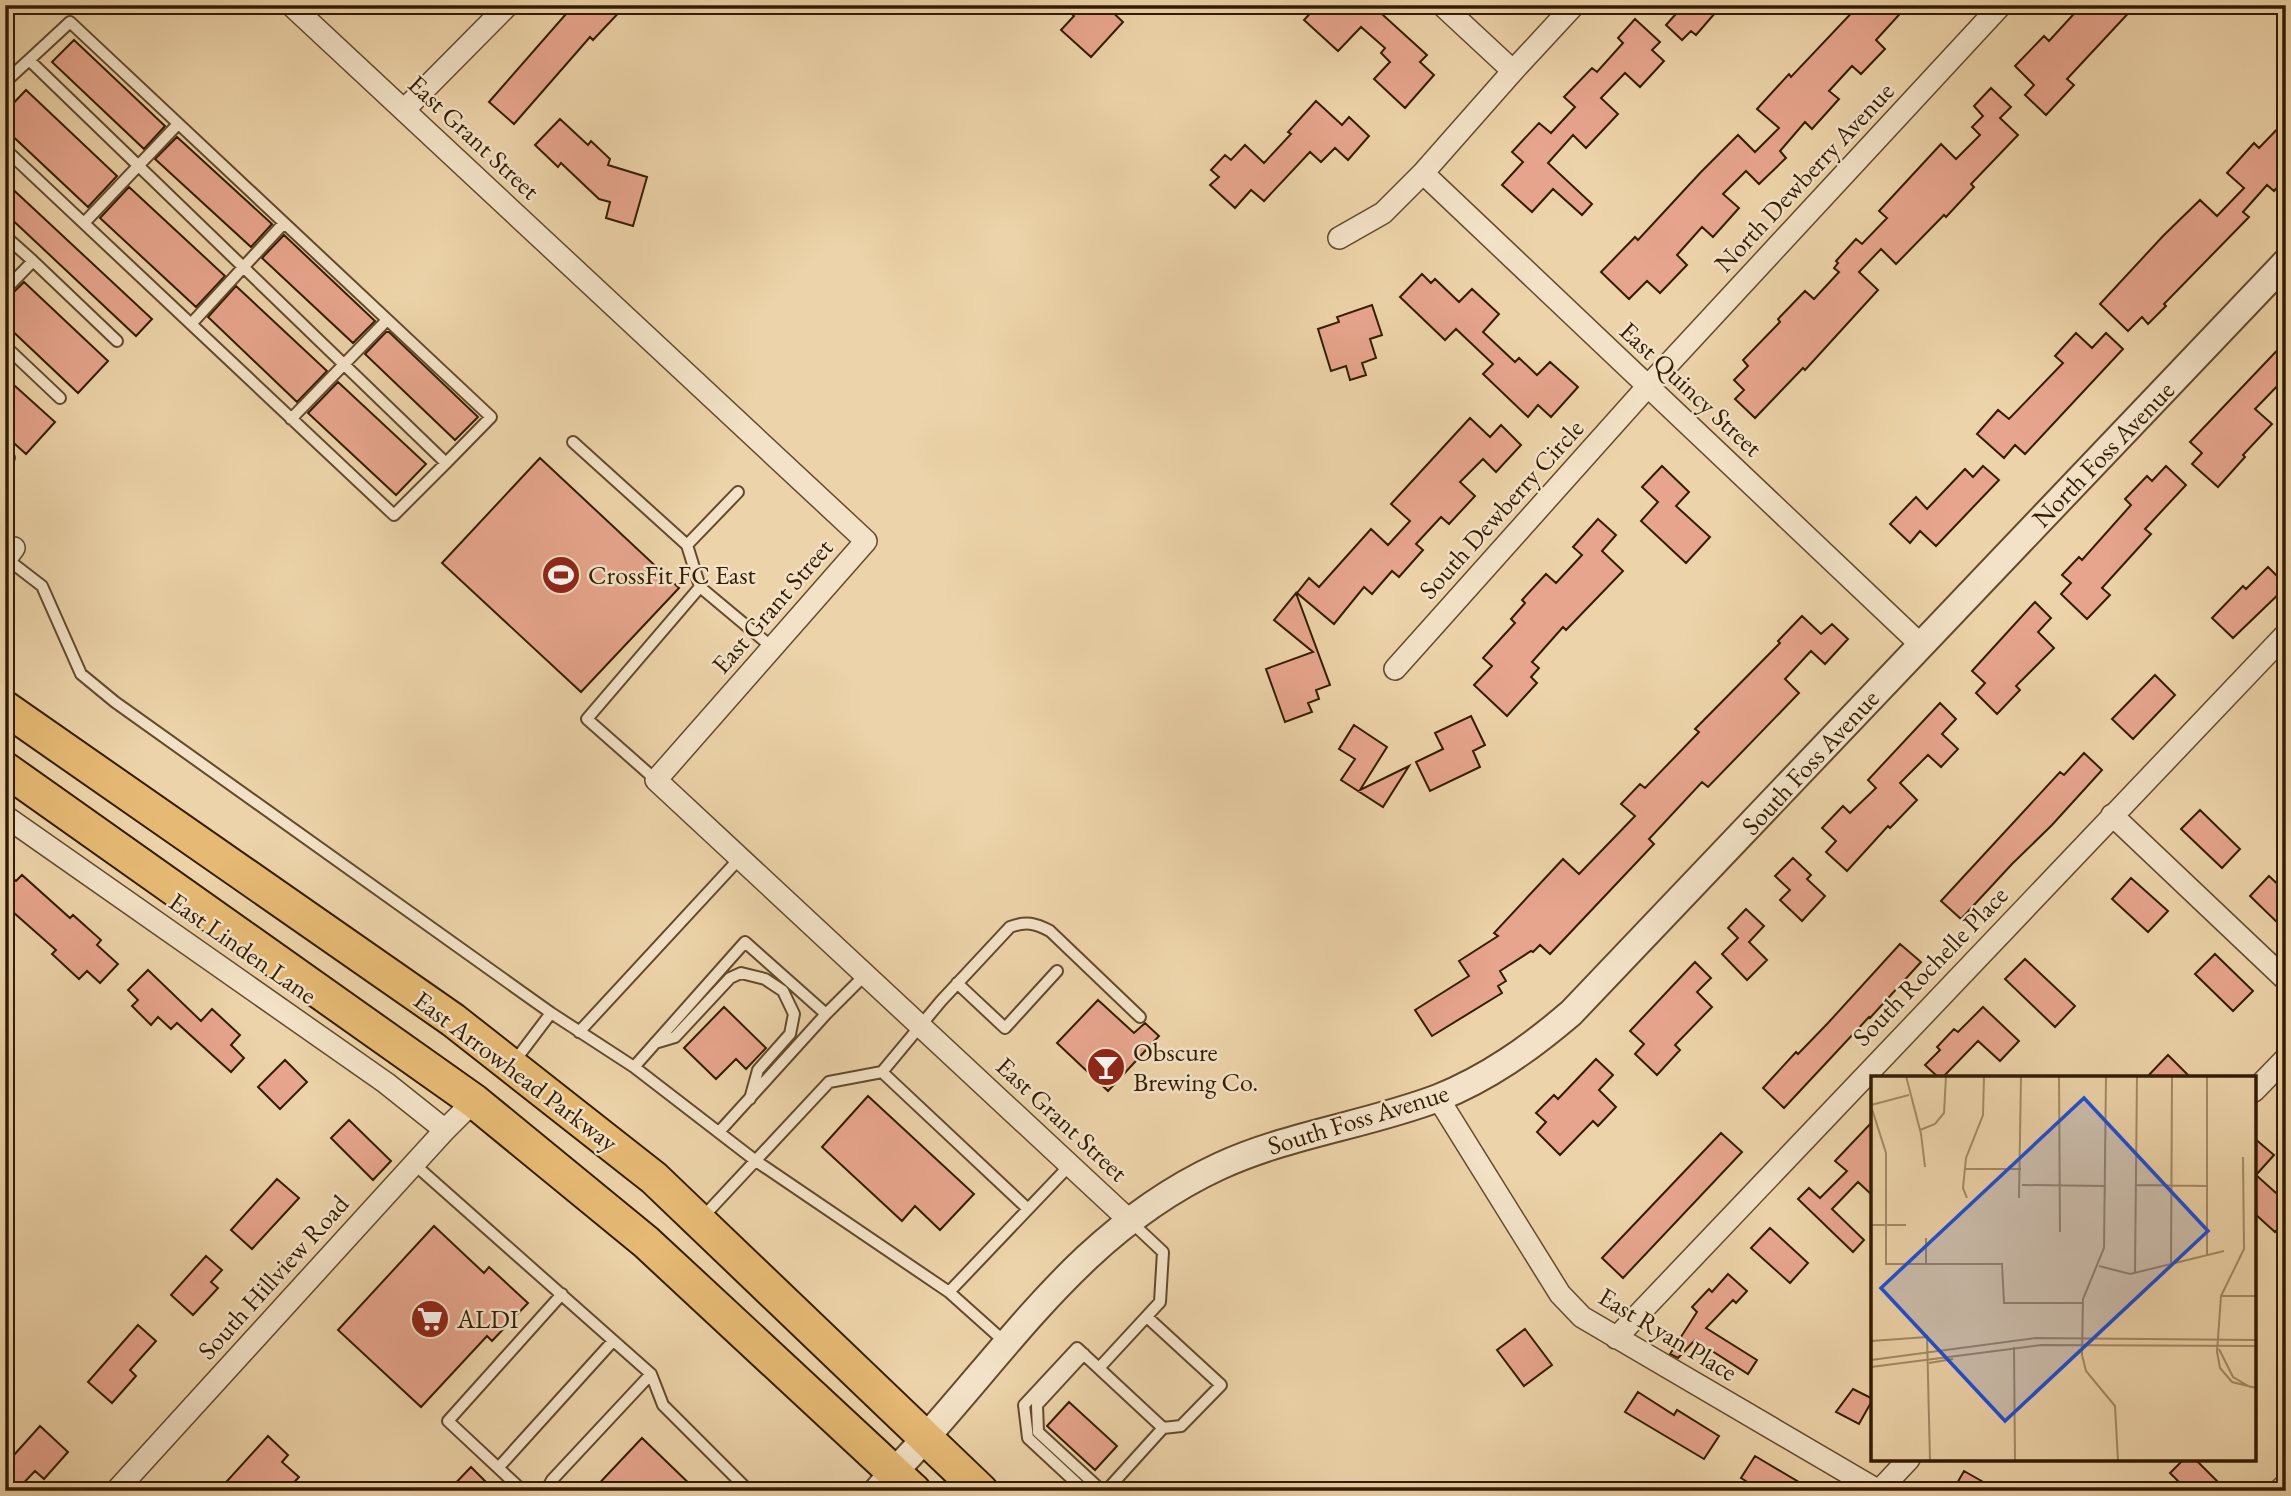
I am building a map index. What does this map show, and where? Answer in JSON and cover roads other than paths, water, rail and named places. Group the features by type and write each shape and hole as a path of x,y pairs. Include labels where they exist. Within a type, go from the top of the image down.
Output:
{"main road":[{"name":"East Arrowhead Parkway","path":"5,708 453,1020 654,1178 981,1491"},
{"name":"East Arrowhead Parkway","path":"5,769 474,1101 646,1242 895,1484"}],"street":[{"name":"East Grant Street","path":"291,5 866,541 656,780 1130,1221"},
{"path":"404,110 508,5"},
{"path":"1443,5 1513,71"},
{"path":"1339,238 1383,213 1423,173 1574,5"},
{"name":"North Dewberry Avenue","path":"1648,386 2001,5"},
{"name":"East Quincy Street","path":"1423,173 1921,645"},
{"name":"North Foss Avenue","path":"1921,645 2286,262"},
{"name":"South Dewberry Circle","path":"1395,669 1648,386"},
{"name":"South Rochelle Place","path":"1616,1338 2286,634"},
{"name":"South Foss Avenue","path":"895,1484 926,1437 1072,1270 1158,1201 1219,1166 1249,1154 1285,1141 1438,1098 1508,1063 1540,1040 1571,1013 1921,645"},
{"path":"2112,815 2286,980"},
{"name":"East Linden Lane","path":"5,816 386,1083 445,1130"},
{"path":"2256,1089 2286,1058"},
{"name":"East Ryan Place","path":"1438,1098 1560,1294 1582,1317 1879,1491"},
{"name":"South Hillview Road","path":"116,1491 474,1101"},
{"path":"1879,1491 1907,1461"},
{"path":"2279,1491 2286,1484"}],"lane":[{"path":"5,82 70,22 491,417 394,515 5,149"},
{"path":"29,60 446,463"},
{"path":"84,223 178,124"},
{"path":"191,324 284,223"},
{"path":"5,236 117,341"},
{"path":"5,290 33,261"},
{"path":"291,419 387,320"},
{"path":"5,346 60,398"},
{"path":"573,442 687,545 700,587 773,648"},
{"path":"687,545 738,492"},
{"path":"8,556 42,586 81,674 106,695 551,1013 634,1067 756,1161 949,1292 1006,1343"},
{"path":"656,780 587,719 700,587"},
{"path":"579,1032 740,858"},
{"path":"700,1220 828,1083 882,1072 957,983 1010,927 1023,922 1036,923 1050,931 1140,1017"},
{"path":"634,1067 745,942 826,1014"},
{"path":"957,983 1005,1028 1057,971"},
{"path":"655,1043 675,1037 730,978 741,973 765,979 783,991 794,1014 790,1034 758,1070 750,1099"},
{"path":"719,1132 866,974"},
{"path":"512,1065 551,1013"},
{"path":"882,1072 1028,1209"},
{"path":"414,1164 651,1374 663,1405 747,1489 745,1491"},
{"path":"949,1292 1070,1165"},
{"path":"1099,1368 1160,1302 1163,1252 1130,1221"},
{"path":"523,1491 449,1421 562,1294"},
{"path":"1084,1354 1037,1405 1038,1432 1104,1491 1163,1428 1181,1426 1221,1385 1147,1317"},
{"path":"499,1467 613,1341"},
{"path":"1086,1491 1028,1438 1024,1405 1077,1348 1163,1428"},
{"path":"546,1491 552,1480 651,1374"}],"place":[{"name":"CrossFit FC East","path":"561,575"},
{"name":"Obscure Brewing Co.","path":"1106,1067"},
{"name":"ALDI","path":"430,1319"}]}
